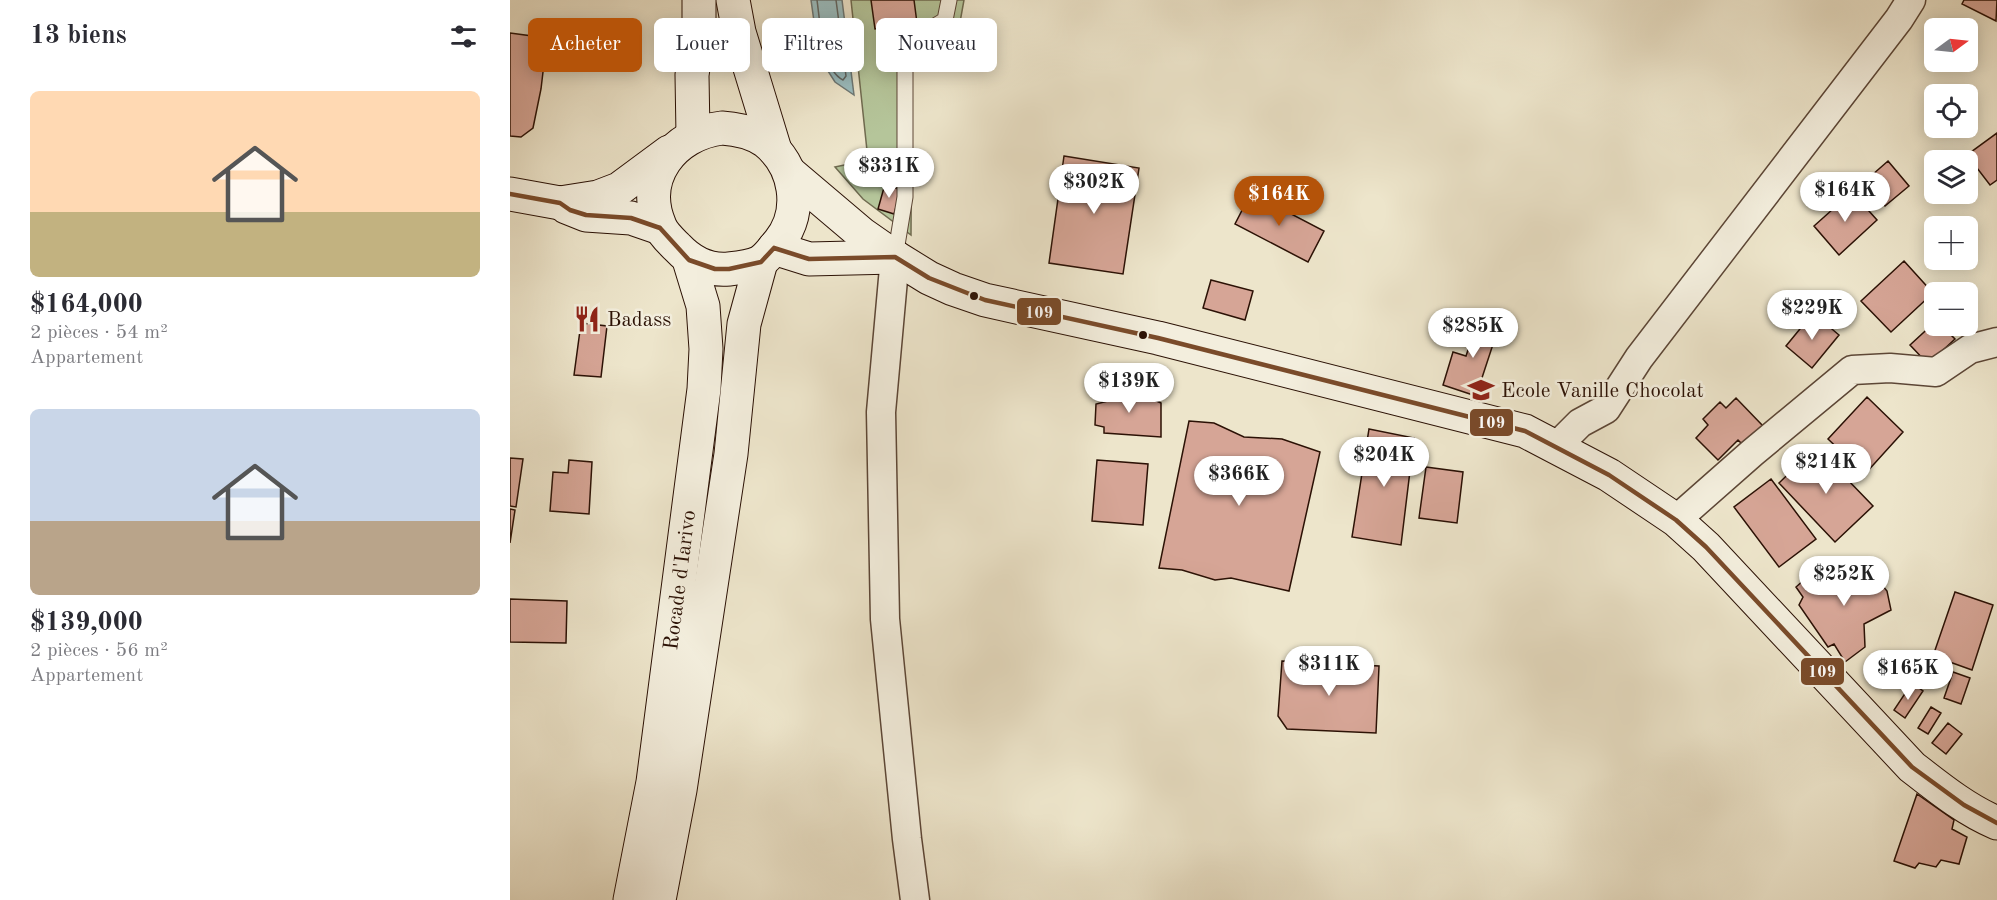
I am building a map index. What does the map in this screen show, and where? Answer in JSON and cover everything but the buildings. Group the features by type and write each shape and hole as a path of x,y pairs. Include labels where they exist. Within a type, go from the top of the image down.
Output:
{"main road":[{"path":"699,0 699,28 683,142 664,162 657,176 654,191 654,207 660,228 689,260 715,269 729,269 767,255 809,259 895,257"},
{"path":"733,0 739,32 782,162 794,189 791,221 784,236 767,255"},
{"path":"510,194 560,203 598,197 619,189 683,142 707,130 736,129 764,141 782,162 862,234 895,257 929,278 985,300 1158,338 1525,431 1609,475 1676,520 1706,547 1912,767 1948,794 1985,818 1997,823"},
{"path":"560,203 570,210 586,215 631,218 660,228"},
{"name":"Rocade d'Iarivo","path":"659,900 680,790 731,454 744,324 767,255"},
{"name":"Rocade d'Iarivo","path":"630,900 653,782 704,389 706,349 703,306 689,260"}],"street":[{"path":"1556,447 1580,423 1606,409 1639,358 1899,19 1911,0"},
{"path":"895,257 881,412 885,619 915,900"},
{"path":"1676,520 1852,370 1890,368 1936,372 1970,349 1997,342"}],"lane":[{"path":"895,257 906,197 905,44 945,20 949,0"}],"green space":[{"path":"851,0 964,0 961,18 876,18 876,72 912,72 911,235 863,199 835,167 868,160 859,72 864,72 864,18 853,18"}],"water":[{"path":"811,0 842,0 844,18 814,18"},
{"path":"829,72 851,72 854,95 835,82"}],"transit line":[{"name":"109","path":"510,194 560,203 570,210 586,215 631,218 660,228"},
{"name":"109","path":"660,228 689,260 715,269 729,269 761,262 774,248"},
{"name":"109","path":"774,248 809,259 895,257 929,278 985,300 1158,338 1525,431 1609,475 1676,520 1706,547 1912,767 1964,805 1997,823"}],"place":[{"name":"Badass","path":"587,319"},
{"name":"Ecole Vanille Chocolat","path":"1481,390"}]}
